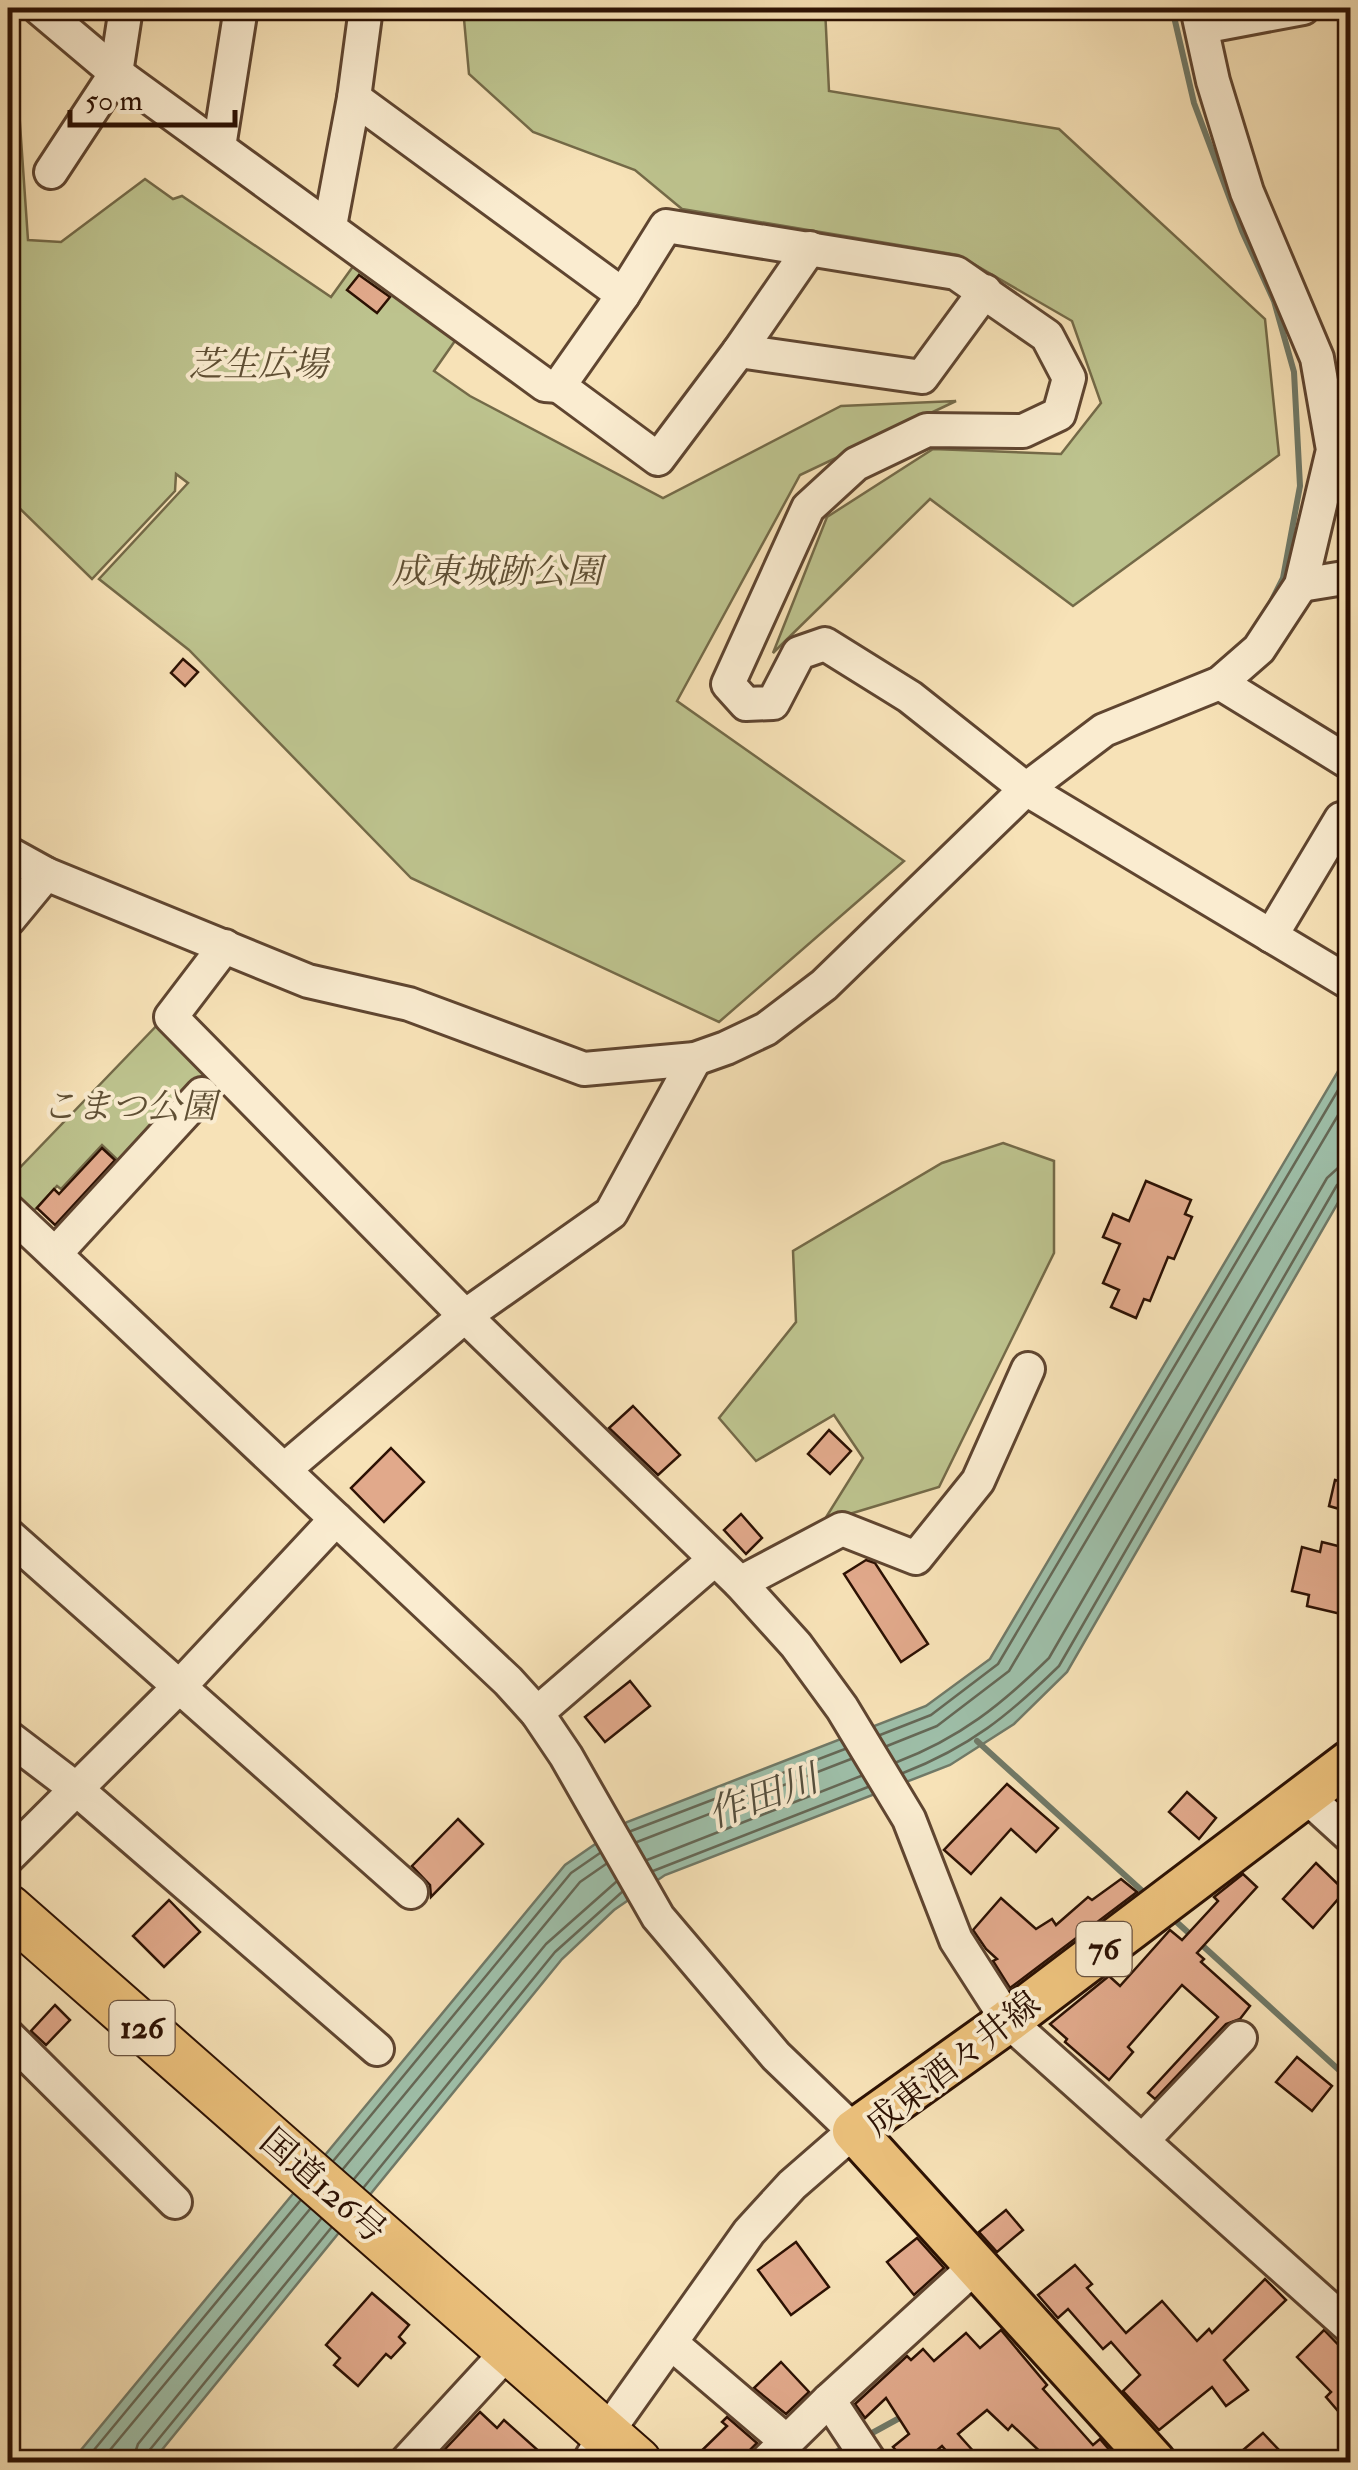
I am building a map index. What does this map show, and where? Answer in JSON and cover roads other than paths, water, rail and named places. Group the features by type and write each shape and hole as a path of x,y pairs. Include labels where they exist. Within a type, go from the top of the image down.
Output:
{"highway":[{"name":"国道126号","path":"8,1910 510,2349 611,2453"}],"main road":[{"name":"成東酒々井線","path":"1154,2462 854,2132 1008,2021 1350,1762"}],"street":[{"path":"39,8 116,74 545,385 559,386 658,460 740,351 810,248"},
{"path":"51,172 116,74 126,8"},
{"path":"219,147 241,8"},
{"path":"330,226 366,8"},
{"path":"8,853 46,874 308,981 409,1004 584,1069 694,1059 766,1028 824,985 1019,784 1104,730 1220,682 1259,649 1301,585 1333,450 1318,358 1247,192 1212,81 1200,18 1303,8"},
{"path":"354,98 622,295"},
{"path":"559,386 666,226 956,273 1047,336 1069,378 1060,414 1023,432 927,430 856,464 808,508 728,684 746,704 773,703 799,653 826,644 910,697 1019,784 1350,983"},
{"path":"740,351 922,377 985,291"},
{"path":"1301,585 1350,577"},
{"path":"1220,682 1350,763"},
{"path":"1271,936 1341,818"},
{"path":"8,920 46,874"},
{"path":"225,946 172,1017 465,1316 740,1584 796,1645 842,1708 909,1818 956,1940 1008,2021 1350,2327"},
{"path":"285,1469 465,1316 611,1213 694,1059"},
{"path":"55,1254 202,1094"},
{"path":"8,1210 508,1681 536,1713 596,1807 658,1917 776,2056 854,2132 792,2185 750,2232 671,2343 611,2453"},
{"path":"740,1584 842,1529 916,1558 978,1481 1028,1369"},
{"path":"8,1857 181,1686 336,1519"},
{"path":"8,1535 411,1892"},
{"path":"536,1713 714,1560"},
{"path":"8,1737 75,1788 376,2049"},
{"path":"1306,1796 1350,1836"},
{"path":"8,2036 176,2202"},
{"path":"1142,2141 1240,2038"},
{"path":"671,2343 776,2452 978,2264"},
{"path":"406,2462 510,2349"},
{"path":"829,2400 870,2462"}],"water":[{"name":"作田川","path":"1350,1051 1350,1182 1067,1672 1014,1724 950,1765 665,1875 614,1910 562,1959 152,2462 71,2462 565,1865 627,1822 926,1706 990,1659"}],"waterway":[{"path":"1172,8 1194,103 1242,231 1274,301 1294,372 1300,486 1283,578 1271,602"},
{"path":"977,1741 1150,1898"},
{"path":"1170,1916 1350,2080"},
{"path":"863,2438 905,2415"},
{"path":"816,2462 848,2446"}],"park label":[{"name":"芝生広場","path":"258,365"},
{"name":"成東城跡公園","path":"497,572"},
{"name":"こまつ公園","path":"129,1107"}]}
